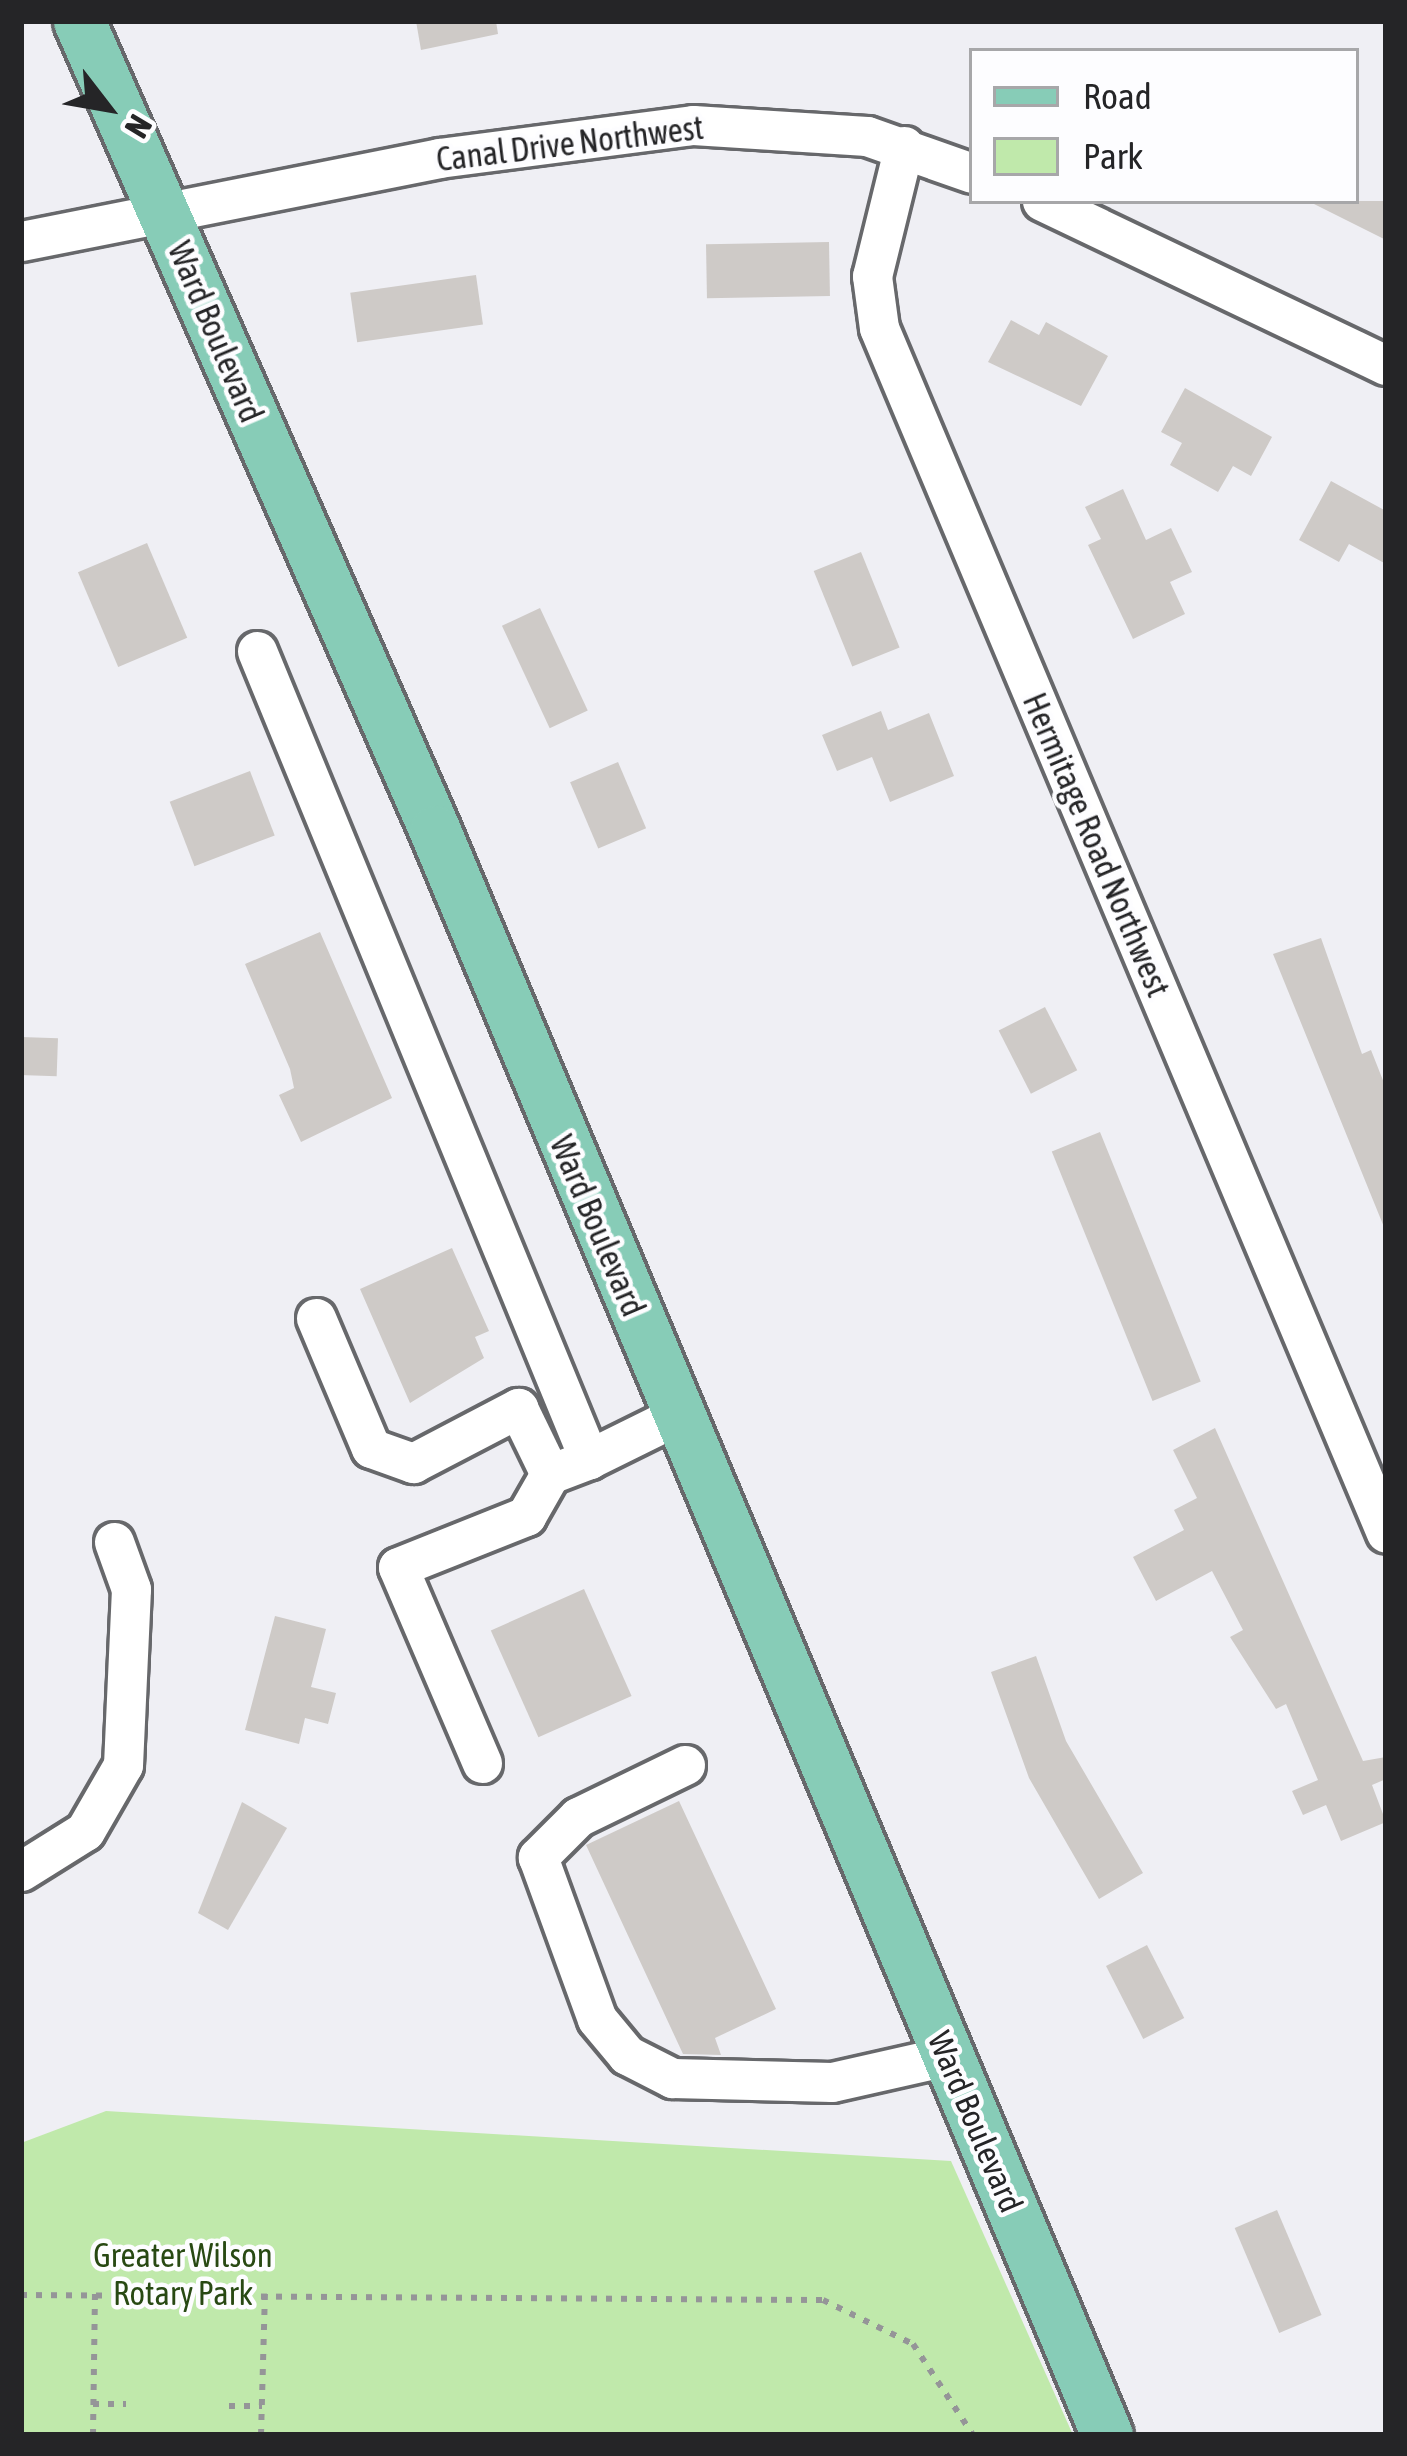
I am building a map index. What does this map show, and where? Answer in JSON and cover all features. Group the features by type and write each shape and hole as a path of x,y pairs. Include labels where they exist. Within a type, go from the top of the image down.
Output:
{"main road":[{"name":"Ward Boulevard","path":"79,21 168,219 1107,2435"}],"street":[{"name":"Canal Drive Northwest","path":"21,241 168,219 439,158 625,131 798,127 904,146 969,172"},
{"name":"Hermitage Road Northwest","path":"904,146 872,276 879,328 1386,1533"},
{"path":"1048,204 1386,365"},
{"path":"257,651 589,1459"},
{"path":"316,1318 371,1448 413,1463 518,1408 550,1474"},
{"path":"482,1763 398,1567 526,1516 550,1474 676,1416"},
{"path":"21,1871 85,1831 123,1765 131,1589 114,1542"},
{"path":"685,1765 578,1816 538,1857 597,2019 627,2055 673,2078 832,2082 947,2056"}],"path":[{"path":"93,2435 95,2290"},
{"path":"21,2295 95,2290 265,2291 823,2300 913,2344 973,2435"},
{"path":"261,2435 265,2291"},
{"path":"93,2404 126,2404"},
{"path":"229,2407 262,2405"}],"green space":[{"name":"Greater Wilson Rotary Park","path":"106,2111 951,2161 1073,2435 21,2435 21,2143"}],"building":[{"path":"416,21 496,21 498,34 421,50"},
{"path":"1386,201 1386,240 1314,204"},
{"path":"829,242 830,296 707,298 706,244"},
{"path":"476,275 483,325 357,342 350,293"},
{"path":"1011,320 1039,335 1046,322 1108,356 1081,406 988,362"},
{"path":"1185,388 1272,437 1251,476 1233,466 1218,492 1170,465 1182,443 1161,432"},
{"path":"1331,481 1386,511 1386,564 1349,544 1339,562 1299,540"},
{"path":"1123,489 1146,540 1171,528 1192,572 1170,582 1185,614 1133,639 1088,545 1101,539 1085,507"},
{"path":"147,543 187,638 118,667 78,572"},
{"path":"861,552 900,647 852,667 814,571"},
{"path":"540,608 588,710 550,728 502,626"},
{"path":"881,711 888,730 929,713 954,776 890,802 872,757 837,771 822,735"},
{"path":"618,762 646,828 598,849 570,782"},
{"path":"250,771 275,835 194,866 170,802"},
{"path":"320,932 392,1098 301,1142 279,1095 294,1088 290,1069 245,964"},
{"path":"1321,938 1362,1054 1371,1050 1386,1088 1386,1232 1273,954"},
{"path":"1045,1007 1077,1070 1031,1094 999,1031"},
{"path":"21,1037 58,1038 57,1076 21,1075"},
{"path":"1100,1132 1201,1381 1153,1401 1052,1151"},
{"path":"452,1248 489,1331 475,1337 484,1358 410,1403 360,1289"},
{"path":"1215,1428 1363,1761 1386,1757 1386,1779 1372,1785 1386,1822 1341,1841 1326,1805 1303,1815 1292,1791 1318,1780 1286,1704 1276,1709 1230,1637 1243,1630 1212,1571 1156,1601 1133,1557 1184,1530 1174,1510 1197,1498 1173,1450"},
{"path":"584,1589 632,1696 538,1737 491,1630"},
{"path":"275,1616 326,1629 311,1687 336,1693 328,1724 305,1718 299,1744 245,1730"},
{"path":"1036,1656 1066,1741 1143,1873 1099,1899 1029,1778 991,1672"},
{"path":"679,1801 776,2009 715,2038 721,2055 683,2054 586,1845"},
{"path":"242,1802 287,1828 228,1930 198,1913"},
{"path":"1147,1945 1184,2018 1143,2039 1106,1966"},
{"path":"1277,2210 1322,2315 1279,2333 1235,2228"}]}
